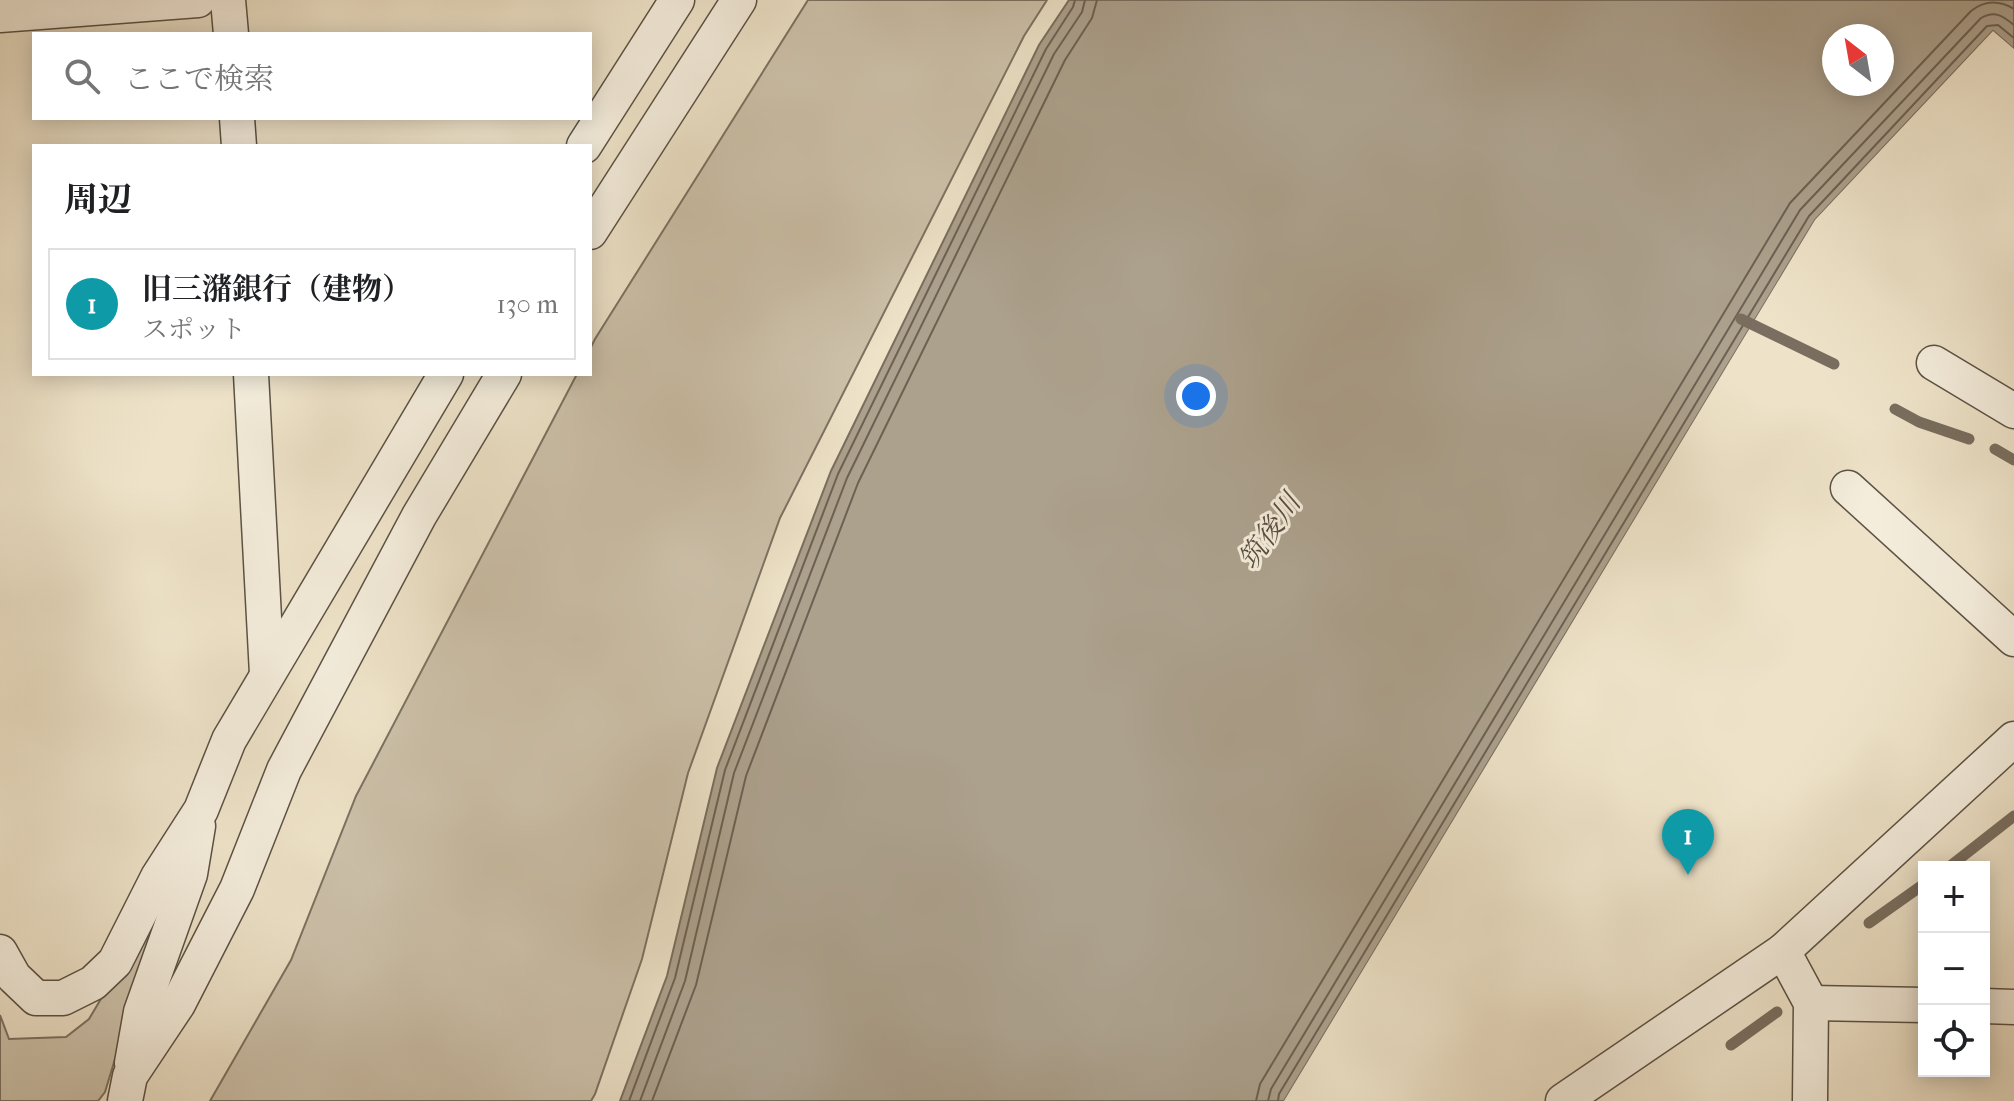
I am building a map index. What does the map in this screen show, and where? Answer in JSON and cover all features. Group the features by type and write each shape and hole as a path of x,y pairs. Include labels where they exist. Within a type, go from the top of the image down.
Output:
{"street":[{"path":"0,15 198,0"},
{"path":"228,0 231,32"},
{"path":"585,144 677,0"},
{"path":"592,229 739,0"},
{"path":"237,120 239,144"},
{"path":"1934,363 2014,411"},
{"path":"251,376 267,674"},
{"path":"0,952 14,977 36,998 63,998 93,983 115,962 158,877 201,810 229,740 445,376"},
{"path":"128,1088 178,1004 237,889 284,770 419,516 503,376"},
{"path":"1848,488 2014,639"},
{"path":"1563,1101 1783,951 2014,739"},
{"path":"128,1088 141,1012 190,874 201,810"},
{"path":"1783,951 1811,1003 1810,1101"},
{"path":"1811,1003 1918,1005"},
{"path":"1990,1006 2014,1007"}],"shaded area":[{"path":"808,0 1047,0 1024,36 780,518 688,773 642,959 591,1101 210,1101 291,960 356,796 576,376 592,376 592,345"},
{"path":"167,888 105,1092 98,1101 0,1101 0,1015 9,1039 66,1037 89,1019"}],"water":[{"name":"筑後川","path":"1069,0 2014,0 2014,49 1993,31 1815,220 1284,1101 620,1101 667,976 717,768 831,471 1039,45"}],"pier":[{"path":"1993,31 2014,49 2014,53 1994,37 1818,222 1289,1101 1284,1101 1815,220"}],"waterway":[{"path":"1741,319 1834,364"},
{"path":"1895,409 1919,422 1969,439"},
{"path":"1995,449 2014,460"},
{"path":"1957,861 2014,816"},
{"path":"1869,923 1918,888"},
{"path":"1731,1045 1777,1012"}],"place":[{"name":"旧三潴銀行（建物）","path":"1688,875"}]}
